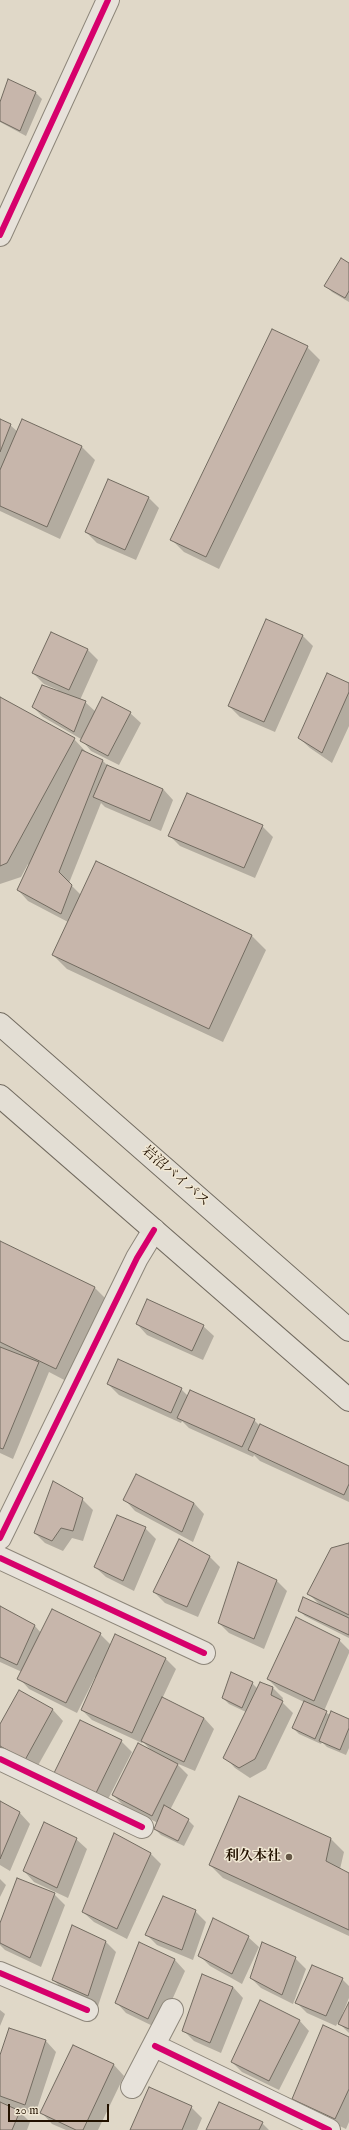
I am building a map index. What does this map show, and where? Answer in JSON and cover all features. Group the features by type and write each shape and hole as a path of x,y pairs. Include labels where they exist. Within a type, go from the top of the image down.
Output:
{"highway":[{"name":"岩沼バイパス","path":"0,1024 349,1330"},
{"path":"0,1096 349,1400"}],"street":[{"path":"0,235 108,0"},
{"path":"0,1538 137,1258 154,1230"},
{"path":"0,1558 204,1653"},
{"path":"0,1759 142,1827"},
{"path":"0,1972 86,2010"},
{"path":"132,2087 155,2046 172,2010"},
{"path":"155,2046 329,2130"}],"building":[{"path":"8,79 36,92 20,131 0,121 0,102"},
{"path":"341,258 349,263 349,291 345,298 324,286"},
{"path":"272,329 308,346 206,557 170,540"},
{"path":"0,419 11,424 0,452"},
{"path":"22,419 82,446 47,527 0,506 0,470"},
{"path":"108,479 149,497 125,550 85,532"},
{"path":"266,619 303,635 264,722 228,706"},
{"path":"51,632 88,649 69,690 32,673"},
{"path":"327,673 349,683 349,692 322,753 298,738"},
{"path":"42,685 86,701 74,732 32,707"},
{"path":"0,697 75,738 7,863 0,866"},
{"path":"102,697 131,712 108,756 80,741"},
{"path":"82,750 103,760 59,872 72,885 61,914 17,890"},
{"path":"107,765 163,789 150,821 93,797"},
{"path":"187,793 263,825 244,868 168,836"},
{"path":"96,861 252,935 209,1029 52,955"},
{"path":"0,1241 95,1287 56,1369 0,1342"},
{"path":"147,1299 204,1325 192,1351 136,1324"},
{"path":"0,1347 39,1362 3,1449 0,1448"},
{"path":"118,1359 182,1388 171,1413 107,1384"},
{"path":"190,1390 255,1419 242,1447 177,1418"},
{"path":"260,1424 349,1466 349,1484 344,1495 248,1450"},
{"path":"136,1474 194,1503 182,1532 123,1500"},
{"path":"53,1481 83,1498 73,1531 61,1528 52,1541 34,1533"},
{"path":"117,1515 146,1527 123,1581 94,1567"},
{"path":"179,1539 210,1556 187,1607 153,1592"},
{"path":"349,1543 349,1615 307,1594 331,1548"},
{"path":"238,1562 277,1580 254,1639 218,1623"},
{"path":"303,1597 349,1618 349,1635 298,1611"},
{"path":"0,1606 35,1625 17,1665 0,1657"},
{"path":"52,1609 101,1633 66,1703 17,1679"},
{"path":"296,1617 340,1639 314,1701 267,1679"},
{"path":"115,1634 166,1658 132,1733 81,1710"},
{"path":"231,1672 253,1682 242,1708 222,1698"},
{"path":"260,1682 273,1687 271,1695 283,1701 255,1759 239,1768 223,1758"},
{"path":"19,1690 53,1709 25,1760 0,1746 0,1724"},
{"path":"162,1697 204,1718 184,1762 141,1741"},
{"path":"304,1701 327,1711 315,1739 292,1728"},
{"path":"331,1711 349,1719 349,1728 340,1750 319,1741"},
{"path":"80,1720 122,1740 96,1793 54,1773"},
{"path":"138,1743 178,1764 152,1816 112,1795"},
{"path":"239,1796 331,1838 326,1861 349,1873 349,1930 209,1865"},
{"path":"0,1801 20,1812 0,1859"},
{"path":"164,1805 189,1819 178,1841 154,1829"},
{"path":"44,1822 77,1838 57,1888 23,1871"},
{"path":"114,1833 151,1853 117,1929 82,1912"},
{"path":"17,1878 55,1893 30,1958 0,1943 0,1923"},
{"path":"163,1896 196,1910 182,1950 145,1935"},
{"path":"213,1918 249,1936 232,1974 198,1956"},
{"path":"72,1925 106,1941 88,1996 52,1980"},
{"path":"139,1942 175,1959 148,2019 115,2003"},
{"path":"262,1942 296,1957 282,1995 250,1978"},
{"path":"312,1965 343,1978 326,2016 295,2003"},
{"path":"202,1974 233,1987 210,2043 182,2031"},
{"path":"260,2000 300,2020 269,2081 231,2062"},
{"path":"349,2002 349,2029 338,2024"},
{"path":"323,2025 349,2037 349,2089 335,2119 292,2099"},
{"path":"9,2028 46,2040 25,2105 0,2096 0,2055"},
{"path":"73,2045 114,2064 83,2130 76,2130 40,2113"},
{"path":"149,2087 192,2106 182,2130 130,2130"},
{"path":"0,2102 20,2111 12,2130 0,2130"},
{"path":"219,2102 263,2122 259,2130 206,2130"}],"cycle path":[{"path":"0,235 108,0"},
{"path":"0,1538 137,1258 154,1230"},
{"path":"0,1558 204,1653"},
{"path":"0,1759 142,1827"},
{"path":"0,1973 87,2010"},
{"path":"155,2046 329,2130"}],"place":[{"name":"利久本社","path":"289,1857"}]}
